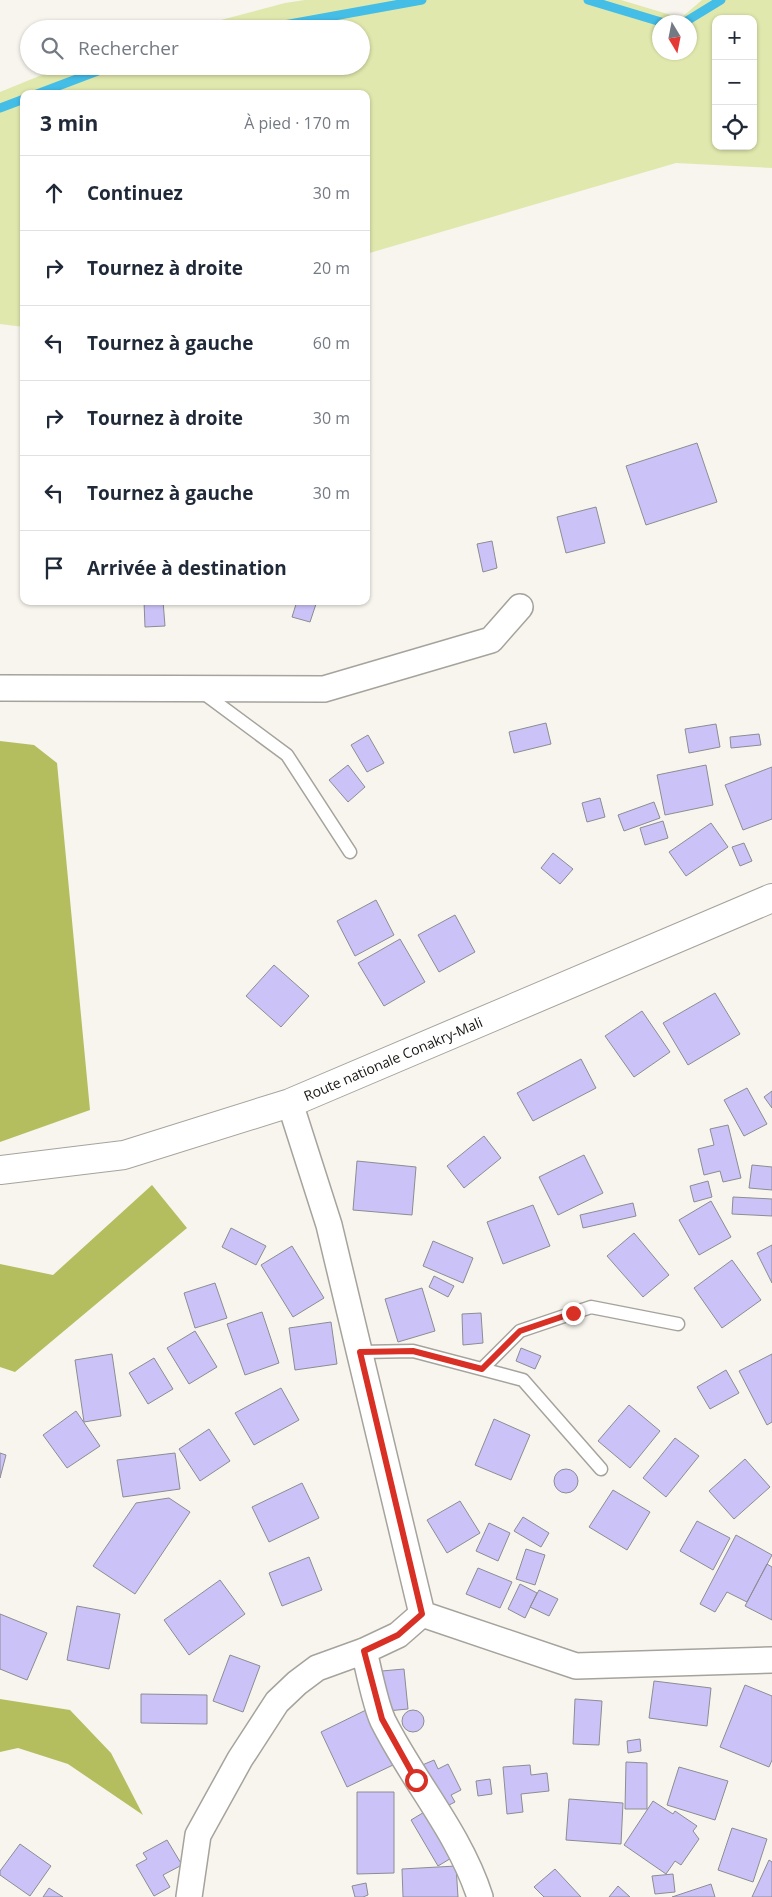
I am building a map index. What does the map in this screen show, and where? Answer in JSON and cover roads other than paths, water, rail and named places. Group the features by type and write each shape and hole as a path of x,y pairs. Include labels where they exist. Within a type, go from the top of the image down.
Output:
{"highway":[{"name":"Route nationale Conakry-Mali","path":"0,1170 124,1155 290,1103 772,898"}],"street":[{"path":"0,688 324,689 491,640 520,607"},
{"path":"290,1103 329,1225 422,1614"},
{"path":"189,1897 198,1835 240,1758 277,1702 297,1683 317,1668 364,1651 398,1635 422,1614"},
{"path":"422,1614 576,1666 772,1660"},
{"path":"364,1651 382,1719 416,1780 448,1826 475,1881 480,1897"}],"lane":[{"path":"198,689 287,754 350,852"},
{"path":"482,1369 520,1331 591,1307 678,1324"},
{"path":"360,1352 413,1351 523,1380 601,1469"}],"waterway":[{"path":"312,20 422,0"},
{"path":"588,0 652,19"},
{"path":"696,15 721,0"},
{"path":"48,90 87,75"},
{"path":"0,108 20,100"}]}
